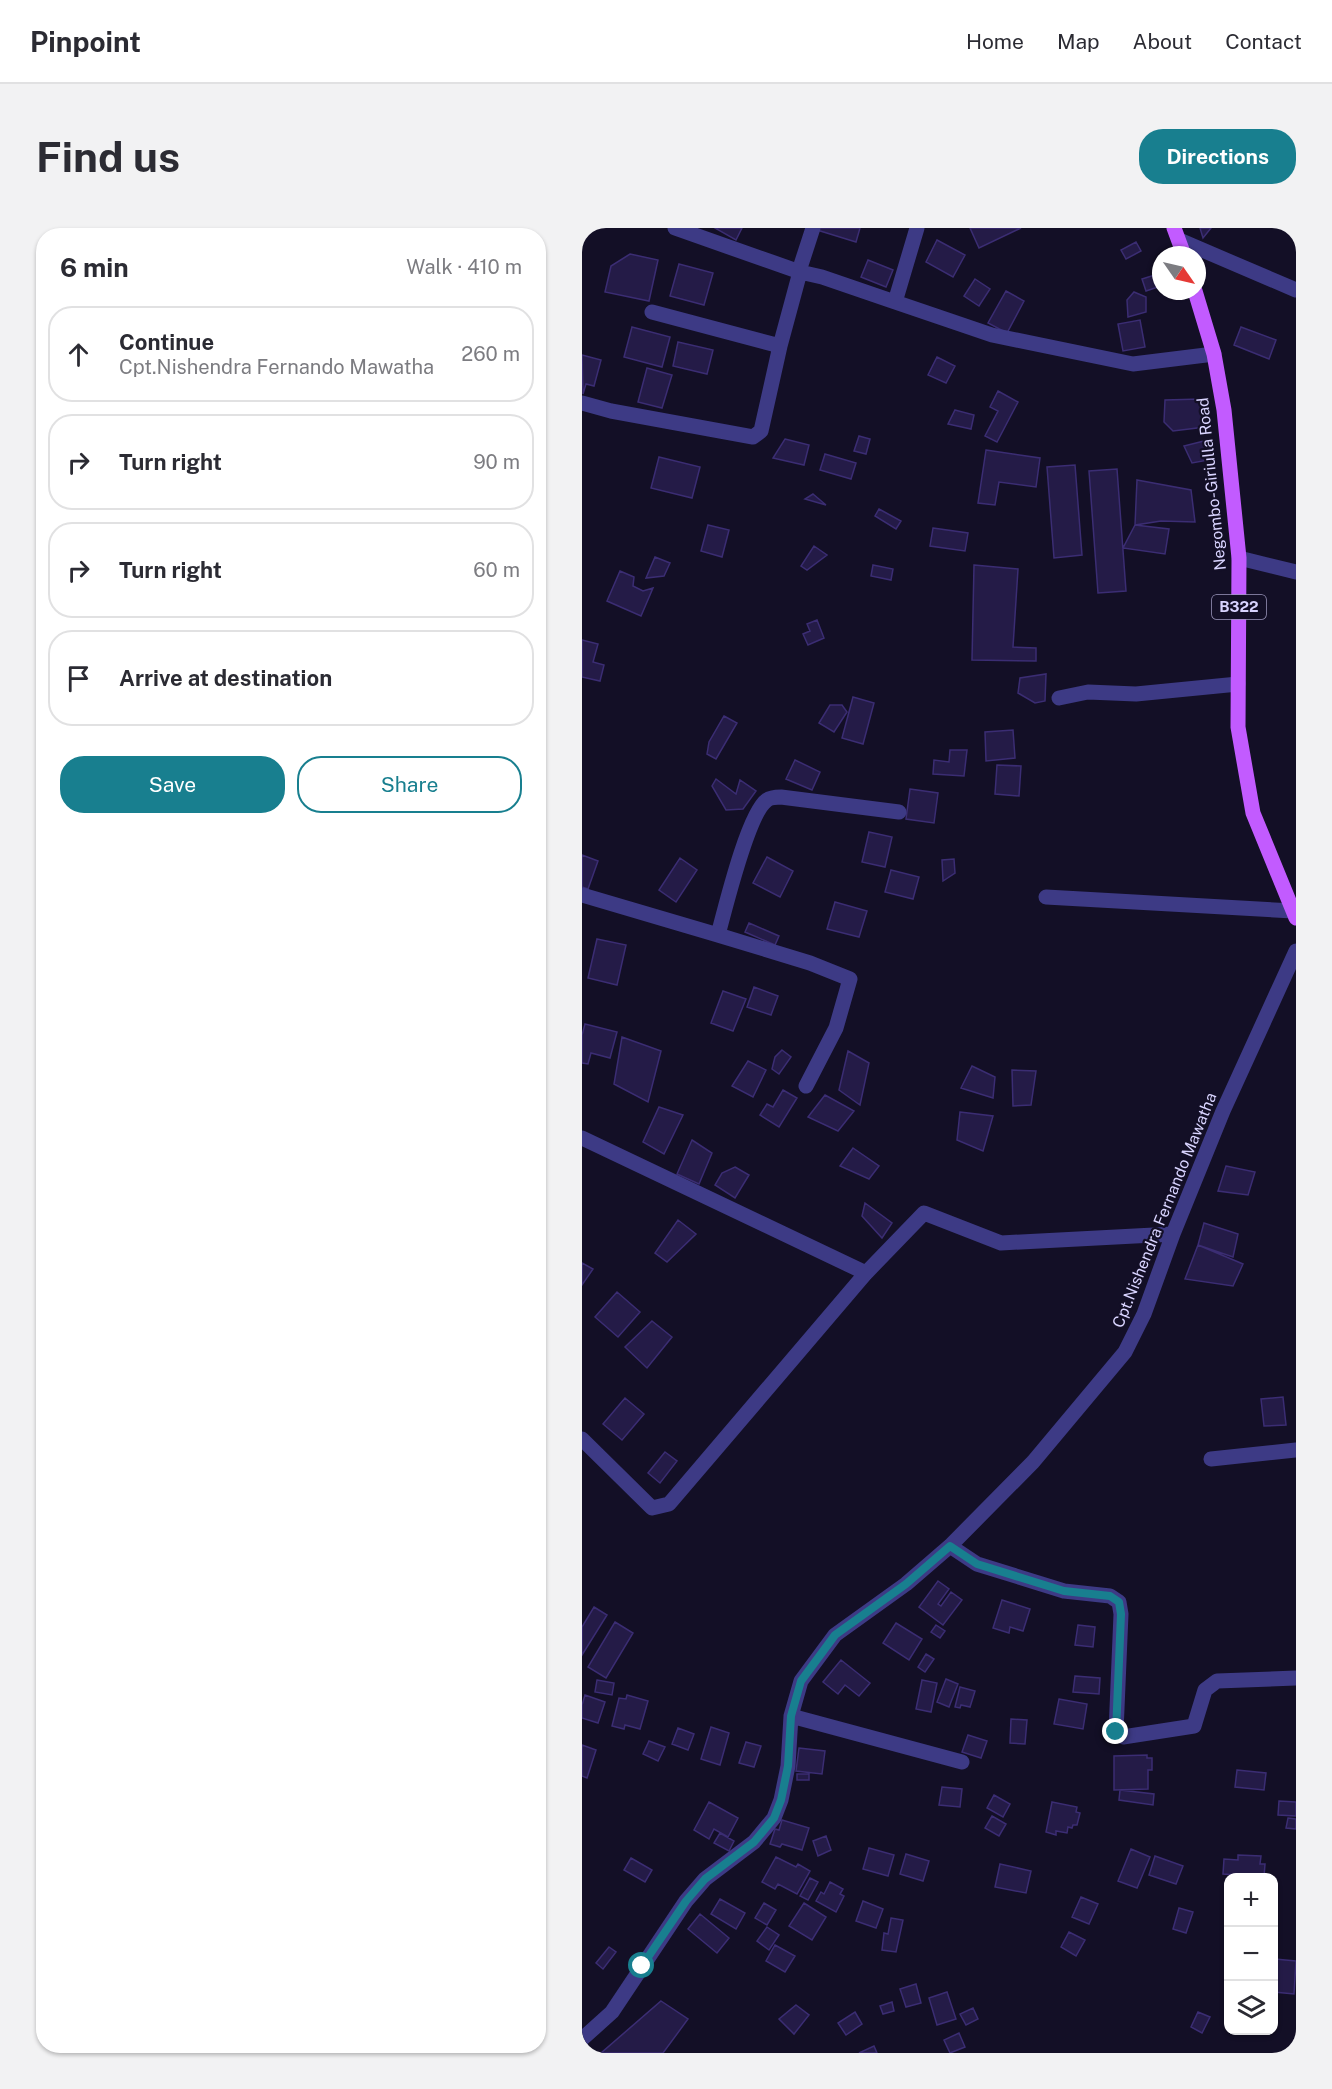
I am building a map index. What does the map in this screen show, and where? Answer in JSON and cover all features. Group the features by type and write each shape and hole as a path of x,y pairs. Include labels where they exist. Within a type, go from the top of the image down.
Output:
{"main road":[{"name":"Negombo-Giriulla Road","path":"1198,300 1214,354 1224,410 1239,558 1238,727 1253,813 1294,915"}],"street":[{"path":"675,228 992,335 1133,364 1214,354"},
{"path":"582,403 611,411 753,437 761,431 780,346 813,228"},
{"path":"895,302 917,228"},
{"path":"1179,241 1296,289"},
{"path":"651,312 780,346"},
{"path":"1239,558 1296,572"},
{"path":"1059,698 1088,692 1136,694 1238,684"},
{"path":"718,935 739,860 757,811 767,800 780,797 899,812"},
{"path":"582,895 810,963 850,979 836,1028 806,1086"},
{"path":"1046,897 1294,915"},
{"name":"Cpt.Nishendra Fernando Mawatha","path":"582,2039 612,2012 686,1901 705,1879 754,1842 774,1818 781,1800 788,1766 791,1716 801,1681 835,1635 906,1584 950,1546 1033,1462 1125,1352 1144,1314 1173,1234 1223,1111 1296,951"},
{"path":"582,1138 866,1273"},
{"path":"582,1440 652,1508 669,1504 866,1273 924,1213 1001,1243 1173,1234"},
{"path":"1211,1459 1296,1450"},
{"path":"950,1546 977,1564 1064,1591 1110,1596 1119,1602 1121,1614 1116,1732 1123,1737 1194,1726 1205,1690 1217,1681 1296,1678"},
{"path":"791,1716 962,1762"}],"building":[{"path":"715,228 742,228 736,240"},
{"path":"818,228 860,228 856,242 817,230"},
{"path":"970,228 1021,228 979,248"},
{"path":"1200,228 1211,228 1203,238"},
{"path":"937,240 965,255 953,277 926,262"},
{"path":"1136,242 1141,251 1126,259 1121,250"},
{"path":"630,254 658,260 649,301 605,292 611,266"},
{"path":"868,260 893,270 886,287 861,277"},
{"path":"679,264 713,273 704,305 670,296"},
{"path":"1152,276 1152,289 1146,291 1142,279"},
{"path":"975,279 990,289 979,306 964,296"},
{"path":"1006,291 1024,301 1007,333 988,323"},
{"path":"1134,292 1146,297 1146,312 1128,317 1127,300"},
{"path":"1140,320 1145,347 1123,351 1118,324"},
{"path":"632,327 670,337 662,367 624,357"},
{"path":"1241,327 1276,340 1269,359 1234,345"},
{"path":"678,342 713,350 707,374 673,366"},
{"path":"582,355 601,360 594,386 586,384 583,394"},
{"path":"937,357 955,366 946,383 928,375"},
{"path":"647,368 672,375 662,408 638,402"},
{"path":"998,391 1018,402 997,442 985,436 998,411 990,407"},
{"path":"1201,399 1205,427 1173,431 1164,422 1165,400"},
{"path":"955,410 974,415 971,429 948,424"},
{"path":"859,436 870,439 866,454 854,451"},
{"path":"785,439 809,445 804,465 773,458"},
{"path":"1212,439 1214,459 1192,463 1184,446"},
{"path":"986,450 1040,458 1036,487 999,482 995,505 978,503"},
{"path":"825,454 856,463 851,479 820,470"},
{"path":"659,457 700,467 692,498 651,488"},
{"path":"1075,465 1082,555 1054,558 1047,467"},
{"path":"1117,469 1126,591 1098,593 1089,471"},
{"path":"1137,480 1191,490 1195,522 1161,521 1135,525"},
{"path":"813,494 826,505 805,499"},
{"path":"879,509 901,521 896,529 875,516"},
{"path":"708,525 729,530 722,557 701,551"},
{"path":"1135,525 1169,529 1165,554 1123,548"},
{"path":"933,528 968,533 965,551 930,546"},
{"path":"814,546 827,555 807,570 801,566"},
{"path":"655,557 670,563 664,576 646,578"},
{"path":"873,565 893,569 891,580 871,576"},
{"path":"974,565 1018,569 1013,647 1036,648 1036,661 972,660"},
{"path":"620,571 634,577 633,586 643,591 653,588 641,616 607,601"},
{"path":"817,620 824,638 808,645 803,634 810,631 807,624"},
{"path":"582,640 598,644 593,662 604,665 600,681 582,677"},
{"path":"1046,674 1045,701 1035,703 1018,693 1020,678"},
{"path":"853,697 874,703 863,744 842,738"},
{"path":"830,705 842,705 847,712 834,732 819,723"},
{"path":"724,716 737,723 716,759 707,754 709,742"},
{"path":"1013,730 1015,758 986,761 985,732"},
{"path":"950,750 967,750 964,776 933,774 934,760 949,762"},
{"path":"795,760 820,772 812,790 786,779"},
{"path":"997,765 1021,766 1019,796 995,794"},
{"path":"716,779 736,794 740,780 756,791 743,809 726,810 712,786"},
{"path":"910,789 938,793 934,823 906,819"},
{"path":"869,832 892,837 885,867 862,862"},
{"path":"582,855 598,861 588,889 582,887"},
{"path":"767,857 793,871 780,897 753,883"},
{"path":"680,858 697,870 676,902 659,890"},
{"path":"954,859 955,873 943,881 942,860"},
{"path":"891,870 919,877 913,899 885,892"},
{"path":"835,902 867,911 859,937 827,929"},
{"path":"749,923 779,936 775,945 745,932"},
{"path":"597,939 626,945 617,985 588,978"},
{"path":"754,987 778,996 771,1015 747,1007"},
{"path":"723,991 746,999 733,1031 711,1023"},
{"path":"585,1024 617,1032 610,1058 591,1053 588,1064 582,1063 582,1035"},
{"path":"622,1037 661,1051 648,1102 614,1084"},
{"path":"782,1050 791,1057 779,1074 772,1069 775,1057"},
{"path":"848,1051 869,1063 860,1105 839,1090"},
{"path":"748,1061 766,1070 753,1097 732,1086"},
{"path":"972,1066 995,1077 993,1098 961,1088"},
{"path":"1012,1070 1036,1071 1031,1105 1013,1106"},
{"path":"783,1090 797,1098 779,1127 760,1115 767,1104 773,1107"},
{"path":"825,1095 854,1111 838,1131 808,1117"},
{"path":"659,1107 683,1115 664,1154 643,1142"},
{"path":"960,1112 993,1116 983,1151 957,1140"},
{"path":"692,1140 712,1153 699,1184 677,1174"},
{"path":"853,1148 879,1166 869,1179 840,1166"},
{"path":"1226,1166 1255,1172 1248,1195 1218,1191"},
{"path":"735,1167 749,1175 735,1198 715,1185 722,1173"},
{"path":"865,1203 892,1223 882,1238 862,1216"},
{"path":"678,1220 696,1234 667,1262 655,1253"},
{"path":"1204,1223 1238,1234 1233,1257 1198,1245"},
{"path":"1198,1245 1243,1264 1233,1286 1185,1279"},
{"path":"582,1263 593,1269 582,1285"},
{"path":"617,1292 640,1312 618,1337 595,1317"},
{"path":"652,1321 672,1337 647,1368 625,1347"},
{"path":"1283,1397 1286,1425 1264,1426 1261,1399"},
{"path":"625,1398 644,1414 622,1440 603,1424"},
{"path":"665,1452 677,1461 660,1483 648,1473"},
{"path":"938,1581 949,1589 938,1604 941,1606 951,1592 962,1600 943,1625 919,1607"},
{"path":"1002,1600 1030,1609 1023,1631 1010,1627 1009,1633 993,1628"},
{"path":"594,1607 607,1615 582,1655 582,1627"},
{"path":"615,1622 633,1633 606,1678 588,1667"},
{"path":"896,1623 922,1639 909,1660 883,1643"},
{"path":"936,1625 945,1631 940,1638 931,1632"},
{"path":"1078,1625 1095,1627 1093,1647 1075,1645"},
{"path":"926,1654 934,1659 925,1672 918,1667"},
{"path":"841,1660 870,1683 859,1696 845,1685 838,1694 823,1682"},
{"path":"1075,1676 1100,1678 1099,1694 1073,1692"},
{"path":"946,1679 958,1684 949,1707 937,1702"},
{"path":"597,1680 614,1683 612,1695 595,1692"},
{"path":"922,1680 937,1683 931,1712 916,1709"},
{"path":"960,1687 975,1691 970,1707 961,1705 960,1708 955,1707"},
{"path":"585,1695 605,1702 598,1723 582,1718"},
{"path":"627,1695 648,1701 640,1729 625,1725 624,1729 612,1726 619,1698 626,1699"},
{"path":"1059,1699 1087,1704 1083,1729 1054,1724"},
{"path":"1011,1719 1027,1720 1025,1744 1010,1743"},
{"path":"711,1727 729,1733 720,1765 701,1759"},
{"path":"678,1728 694,1734 688,1750 672,1744"},
{"path":"968,1735 987,1741 981,1758 962,1752"},
{"path":"649,1741 665,1747 658,1761 643,1754"},
{"path":"746,1742 761,1746 754,1767 739,1763"},
{"path":"582,1745 596,1750 587,1778 582,1776"},
{"path":"799,1748 825,1751 822,1774 796,1771"},
{"path":"1147,1755 1147,1758 1152,1758 1152,1770 1148,1770 1148,1789 1114,1790 1114,1756"},
{"path":"1237,1770 1266,1773 1264,1790 1235,1787"},
{"path":"797,1774 809,1774 809,1780 797,1780"},
{"path":"942,1787 962,1789 960,1807 939,1805"},
{"path":"1120,1790 1154,1794 1153,1805 1119,1800"},
{"path":"994,1795 1010,1804 1003,1817 987,1808"},
{"path":"1279,1801 1296,1802 1296,1816 1278,1815"},
{"path":"709,1802 738,1818 728,1837 714,1829 709,1839 694,1830"},
{"path":"1052,1802 1077,1807 1076,1812 1080,1813 1077,1825 1073,1825 1072,1828 1068,1827 1067,1833 1056,1831 1056,1835 1046,1832"},
{"path":"992,1816 1006,1824 999,1836 985,1828"},
{"path":"1288,1818 1296,1819 1296,1829 1286,1828"},
{"path":"782,1820 809,1828 802,1850 782,1844 780,1847 770,1844 775,1829 779,1830"},
{"path":"720,1833 734,1841 729,1851 714,1843"},
{"path":"826,1836 831,1850 818,1856 813,1841"},
{"path":"869,1848 894,1855 888,1876 863,1869"},
{"path":"1131,1849 1150,1857 1137,1888 1118,1881"},
{"path":"906,1854 929,1861 923,1881 900,1874"},
{"path":"1238,1855 1261,1856 1260,1864 1265,1864 1264,1873 1223,1874 1224,1859 1238,1860"},
{"path":"1155,1856 1183,1866 1176,1884 1149,1875"},
{"path":"776,1857 796,1867 798,1864 810,1871 797,1894 778,1884 775,1889 762,1882"},
{"path":"631,1858 652,1870 645,1882 624,1870"},
{"path":"1000,1864 1031,1871 1026,1893 995,1887"},
{"path":"810,1878 818,1882 808,1900 800,1896"},
{"path":"830,1882 843,1889 840,1894 844,1896 836,1912 816,1901 821,1892 824,1894"},
{"path":"1081,1897 1098,1904 1089,1924 1072,1917"},
{"path":"720,1899 745,1913 736,1929 711,1914"},
{"path":"863,1901 883,1909 876,1928 856,1921"},
{"path":"764,1903 776,1910 767,1925 755,1918"},
{"path":"804,1903 826,1917 812,1940 789,1926"},
{"path":"1179,1908 1193,1912 1186,1933 1173,1929"},
{"path":"700,1914 729,1938 717,1953 688,1929"},
{"path":"891,1918 903,1920 896,1952 882,1950 884,1933 888,1934"},
{"path":"767,1927 779,1935 769,1950 757,1941"},
{"path":"1069,1932 1085,1940 1076,1956 1061,1947"},
{"path":"775,1945 795,1956 785,1972 766,1961"},
{"path":"609,1947 616,1952 603,1969 596,1963"},
{"path":"1278,1959 1296,1961 1294,1994 1278,1992"},
{"path":"916,1984 921,2003 906,2007 900,1989"},
{"path":"947,1992 956,2019 937,2025 929,1998"},
{"path":"661,2001 688,2019 663,2053 601,2053"},
{"path":"892,2002 894,2011 883,2014 880,2006"},
{"path":"796,2005 809,2015 794,2034 779,2019"},
{"path":"973,2008 978,2019 966,2025 960,2014"},
{"path":"855,2012 862,2024 846,2035 838,2023"},
{"path":"1198,2012 1210,2017 1202,2033 1191,2027"},
{"path":"959,2033 965,2047 950,2053 944,2040"},
{"path":"874,2046 877,2053 859,2053"}],"route":[{"path":"642,1966 686,1901 705,1879 754,1842 774,1818 781,1800 788,1766 791,1716 801,1681 835,1635 906,1584 950,1546 977,1564 1064,1591 1110,1596 1119,1602 1121,1614 1116,1732"}]}
